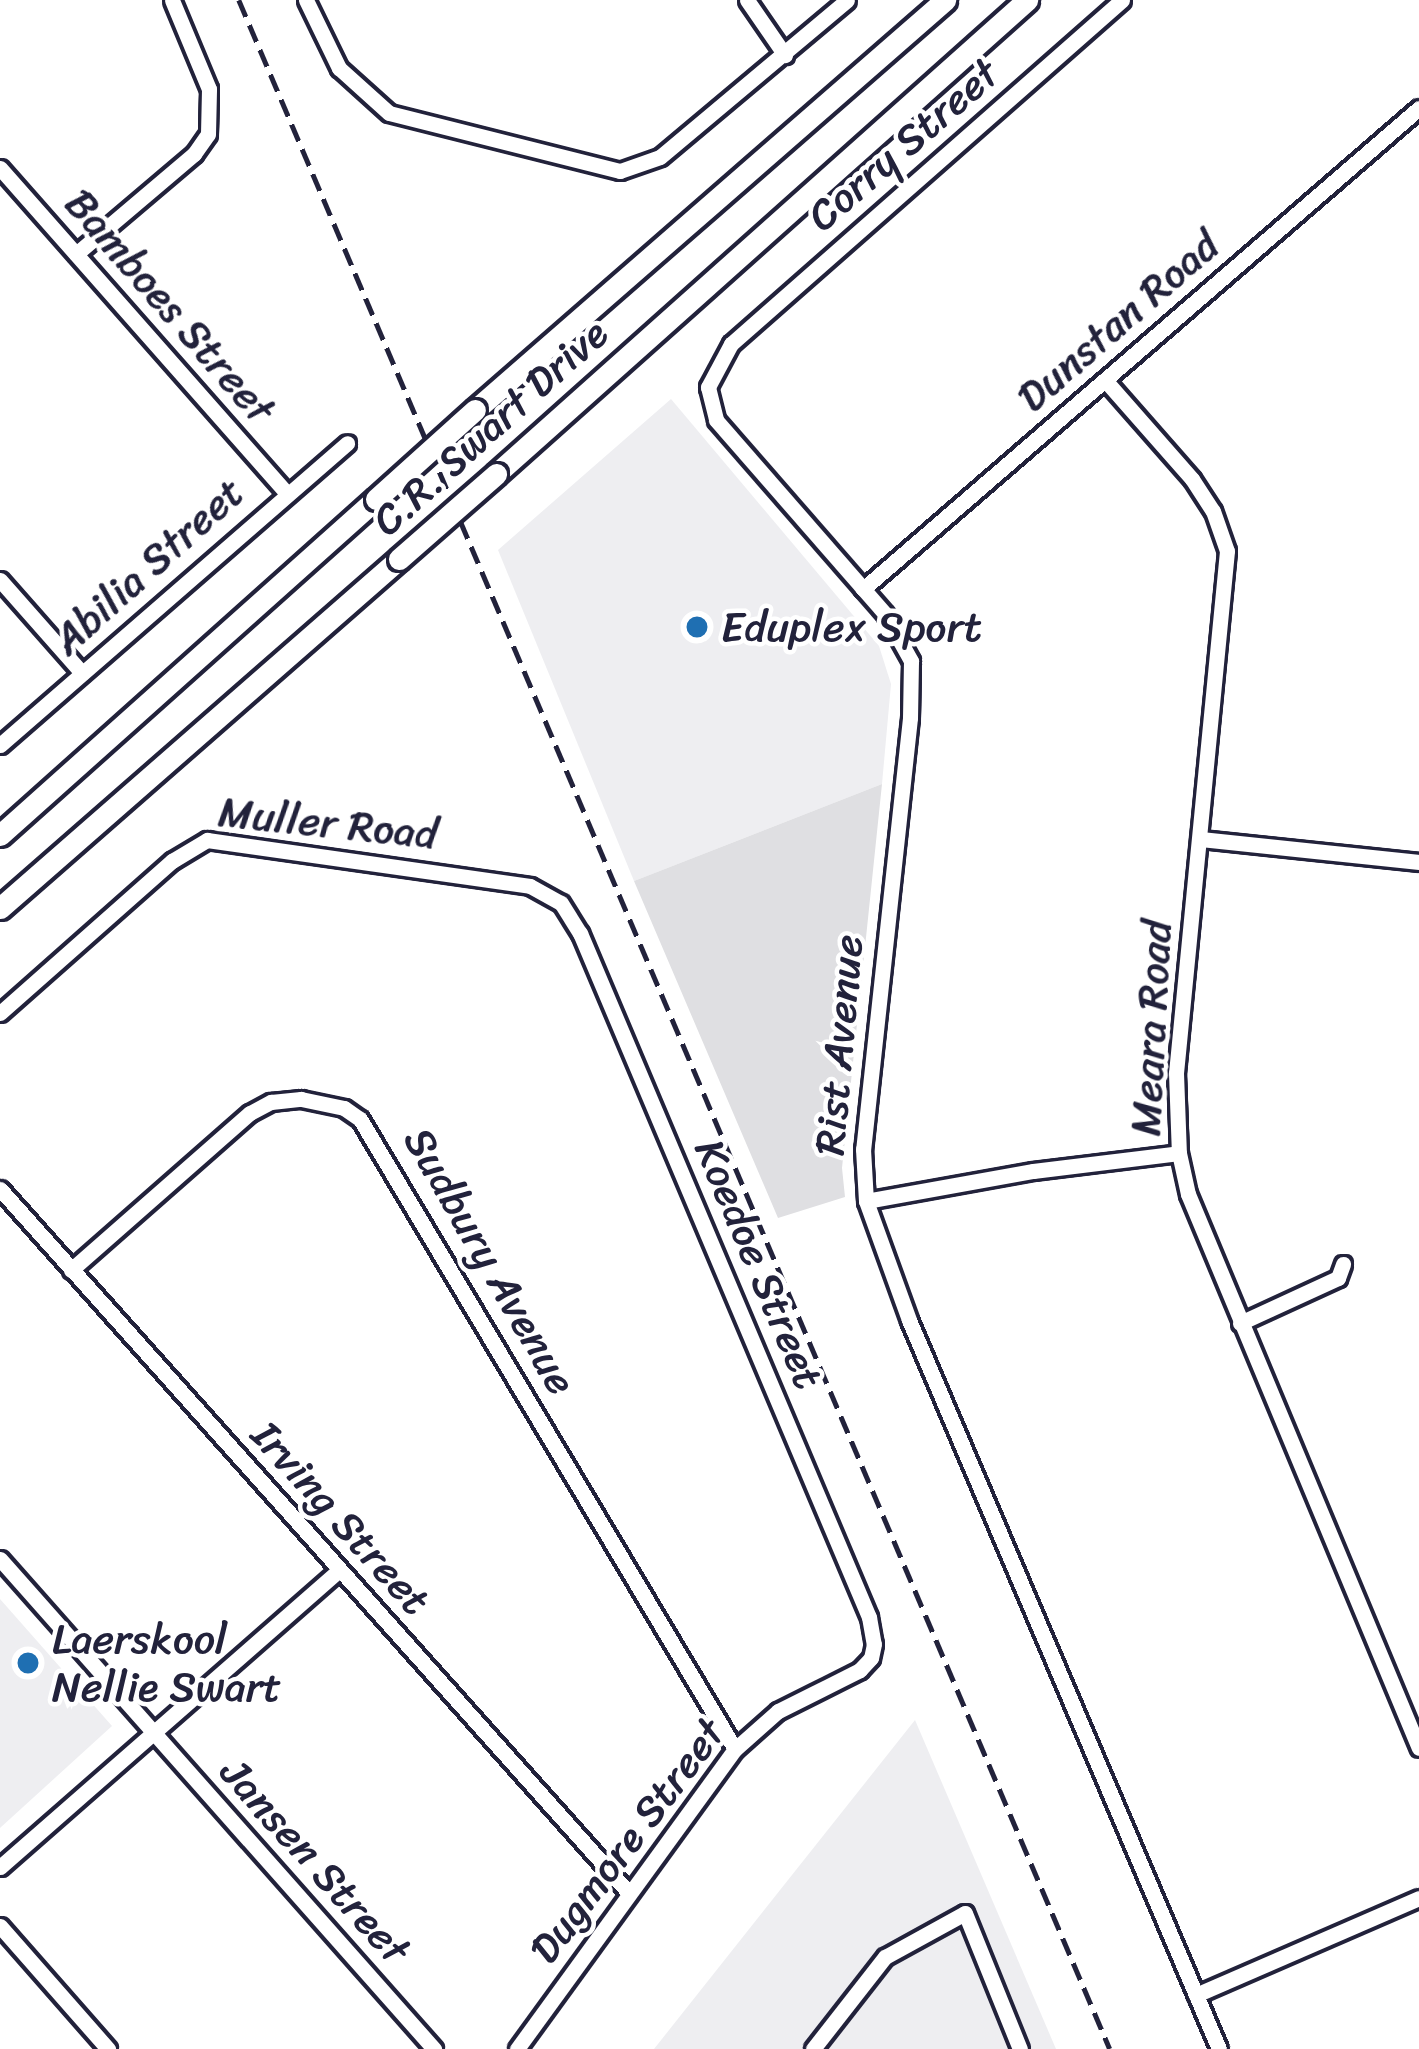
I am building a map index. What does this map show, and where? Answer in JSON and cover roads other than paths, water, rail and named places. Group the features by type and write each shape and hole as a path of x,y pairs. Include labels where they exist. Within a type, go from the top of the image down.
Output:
{"main road":[{"name":"C.R. Swart Drive","path":"0,835 475,410 945,0"},
{"name":"C.R. Swart Drive","path":"0,908 1027,0"}],"street":[{"path":"76,254 194,154 208,134 209,89 172,0"},
{"path":"306,0 330,55 372,102 415,123 627,170 660,158 847,0"},
{"path":"747,0 785,55"},
{"name":"Corry Street","path":"731,344 1122,0"},
{"name":"Dunstan Road","path":"863,589 1419,108"},
{"name":"Bamboes Street","path":"0,168 286,492"},
{"name":"Rist Avenue","path":"731,344 708,387 716,420 863,589 902,638 911,661 863,1149 866,1201 888,1270 1219,2049"},
{"name":"Meara Road","path":"1105,380 1192,479 1213,512 1227,551 1176,1073 1179,1153 1201,1233 1419,1748"},
{"name":"Abilia Street","path":"0,745 346,443"},
{"path":"0,580 82,673"},
{"path":"1201,838 1419,862"},
{"name":"Muller Road","path":"0,1012 172,861 207,840 472,875 539,888 561,903"},
{"name":"Koedoe Street","path":"561,903 580,933 869,1617 871,1658"},
{"name":"Sudbury Avenue","path":"71,1270 250,1113 272,1102 301,1099 344,1108 361,1119 734,1749"},
{"path":"866,1201 1033,1171 1179,1153"},
{"name":"Irving Street","path":"0,1190 629,1893"},
{"path":"1240,1323 1338,1278 1343,1264"},
{"name":"Jansen Street","path":"0,1558 434,2049"},
{"path":"0,1867 339,1570"},
{"name":"Dugmore Street","path":"517,2049 734,1749 778,1711 850,1677 871,1658"},
{"path":"1196,1995 1419,1898"},
{"path":"813,2049 885,1957 965,1913 1020,2049"},
{"path":"0,1926 108,2049"}],"railway":[{"path":"239,0 1110,2049"}],"place":[{"name":"Eduplex Sport","path":"697,627"},
{"name":"Laerskool Nellie Swart","path":"28,1663"}]}
